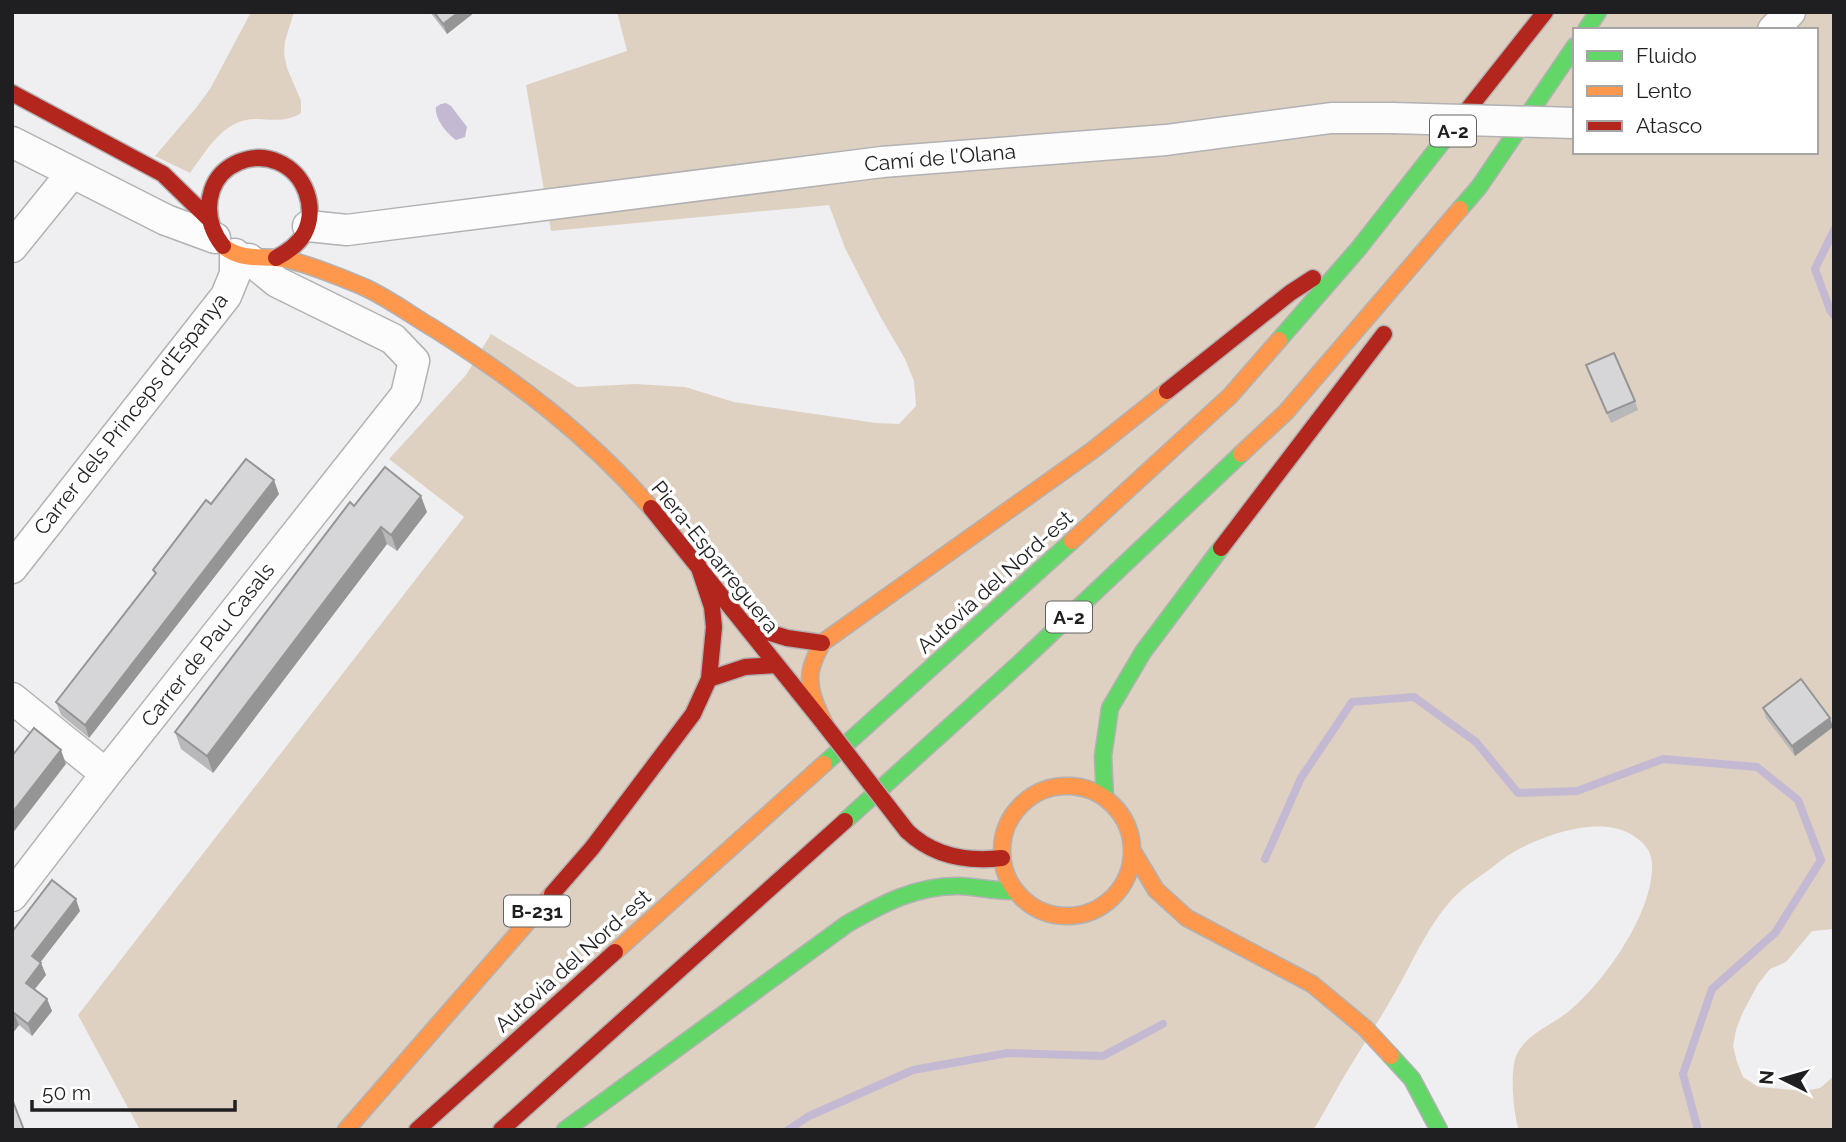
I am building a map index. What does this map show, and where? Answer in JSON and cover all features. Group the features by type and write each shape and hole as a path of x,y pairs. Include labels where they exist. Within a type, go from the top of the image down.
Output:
{"main road":[{"name":"Autovia del Nord-est","path":"417,1130 1230,396 1359,248 1545,12"},
{"path":"1587,28 1598,12"},
{"name":"A-2","path":"501,1130 1022,660 1286,412 1479,187 1573,49"},
{"name":"B-231","path":"12,93 163,174 187,177"},
{"path":"253,157 269,158 286,164 303,182 309,199 312,233 300,239 289,251 237,245 210,192 213,176 236,162 253,157"},
{"name":"Piera-Esparreguera","path":"163,174 237,245 370,289"},
{"path":"1434,263 1479,187"},
{"path":"825,725 811,691 811,670 822,643 1093,450 1290,293 1359,248"},
{"name":"Piera-Esparreguera","path":"342,263 370,289 471,352 559,416 614,468 698,565 915,840 925,847 949,855 988,860 1002,858"},
{"path":"1105,798 1103,755 1110,708 1137,663 1396,317"},
{"name":"B-231","path":"346,1130 592,848 693,714 709,679 714,627 712,607 698,565"},
{"path":"745,625 787,638 822,643"},
{"path":"709,679 745,667 776,665"},
{"path":"1065,786 1086,788 1105,798 1121,814 1130,834 1132,850 1127,877 1117,894 1098,908 1081,915 1064,917 1045,914 1014,891 1006,876 1002,858 1003,837 1011,817 1025,800 1044,790 1065,786"},
{"path":"1132,850 1156,890 1186,918 1312,984 1364,1028 1412,1079 1439,1130"},
{"path":"565,1130 848,924 875,908 903,894 931,887 961,886 1014,891"},
{"path":"1098,908 1123,911"},
{"path":"1165,916 1186,918"}],"street":[{"path":"1775,28 1790,12"},
{"name":"Camí de l'Olana","path":"312,233 882,162 1166,140 1331,118 1573,123"},
{"path":"12,142 166,220 237,245"},
{"path":"12,247 72,173"},
{"name":"Carrer de Pau Casals","path":"12,896 406,395 414,361 393,339 277,282 237,245"},
{"name":"Carrer dels Princeps d'Espanya","path":"12,568 226,296 234,274 237,245"},
{"path":"12,698 106,774"}],"shaded area":[{"path":"251,12 294,12 284,54 301,101 301,113 284,119 254,119 233,125 216,138 190,173 155,156 210,89"},
{"path":"617,12 1834,12 1834,929 1812,931 1786,962 1770,969 1758,984 1742,1014 1733,1046 1743,1077 1758,1087 1805,1091 1820,1088 1834,1076 1834,1130 1519,1130 1515,1114 1513,1072 1520,1048 1532,1036 1568,1012 1597,983 1636,924 1650,883 1652,864 1643,844 1620,829 1591,827 1561,832 1516,850 1453,898 1426,935 1391,1000 1313,1130 140,1130 78,1015 464,517 389,459 466,375 491,334 577,387 636,384 685,387 734,402 876,423 899,424 916,406 914,381 905,359 845,248 829,205 551,231 526,85 627,51"},
{"path":"446,103 467,127 465,137 456,140 439,121 436,107"}],"building":[{"path":"434,12 459,12 443,24"},
{"path":"1614,353 1635,401 1607,413 1586,365"},
{"path":"246,459 274,480 85,725 56,702 156,573 153,570 206,500 211,504"},
{"path":"385,467 421,496 391,535 381,527 207,756 175,732 350,502 354,506"},
{"path":"1801,679 1830,718 1792,746 1763,708"},
{"path":"34,728 61,750 12,813 12,756"},
{"path":"52,880 76,899 32,956 41,963 26,983 47,999 28,1024 14,1013 12,1016 12,932"},
{"path":"12,1099 24,1130 12,1130"}],"waterway":[{"path":"1834,230 1815,269 1834,315"},
{"path":"1265,859 1301,778 1352,702 1414,697 1476,742 1518,793 1577,791 1663,759 1757,767 1798,800 1821,860 1775,933 1712,989 1683,1074 1698,1130"},
{"path":"788,1130 809,1116 913,1070 1008,1053 1103,1056 1163,1024"}],"traffic: fast":[{"path":"1587,28 1598,12"},
{"path":"1460,209 1479,187 1573,49"},
{"path":"1279,340 1359,248 1454,127"},
{"path":"845,821 1022,661 1241,454"},
{"path":"824,764 1072,541"},
{"path":"1105,798 1103,756 1110,708 1143,652 1221,548"},
{"path":"565,1130 847,924 873,909 914,892 944,887 1014,891"},
{"path":"1391,1056 1412,1079 1439,1130"}],"traffic: slow":[{"path":"1241,454 1286,412 1460,209"},
{"path":"223,246 239,255 280,258 308,265 364,287 391,301 463,347 549,410 602,457 651,508"},
{"path":"1072,541 1230,396 1279,340"},
{"path":"825,725 810,684 812,666 822,643 1093,450 1167,391"},
{"path":"615,952 824,764"},
{"path":"1067,786 1092,791 1113,805 1127,826 1132,851 1127,876 1113,897 1092,911 1067,916 1042,911 1021,897 1007,876 1002,851 1007,826 1021,805 1042,791 1067,786"},
{"path":"1132,850 1156,890 1187,918 1312,984 1365,1028 1391,1056"},
{"path":"346,1130 552,894"}],"traffic: jam":[{"path":"1454,127 1545,12"},
{"path":"12,93 163,174 208,218"},
{"path":"223,246 212,226 209,212 210,198 216,181 222,173 239,162 268,159 278,162 295,174 306,192 310,213 299,242 276,258"},
{"path":"1167,391 1290,293 1313,278"},
{"path":"1221,548 1384,334"},
{"path":"651,508 825,725"},
{"path":"552,894 592,848 693,714 709,679 714,627 712,607 698,565"},
{"path":"745,625 787,638 822,643"},
{"path":"709,679 745,667 776,665"},
{"path":"825,725 907,831"},
{"path":"501,1130 845,821"},
{"path":"907,831 939,852 963,858 1002,858"},
{"path":"417,1130 615,952"}]}
